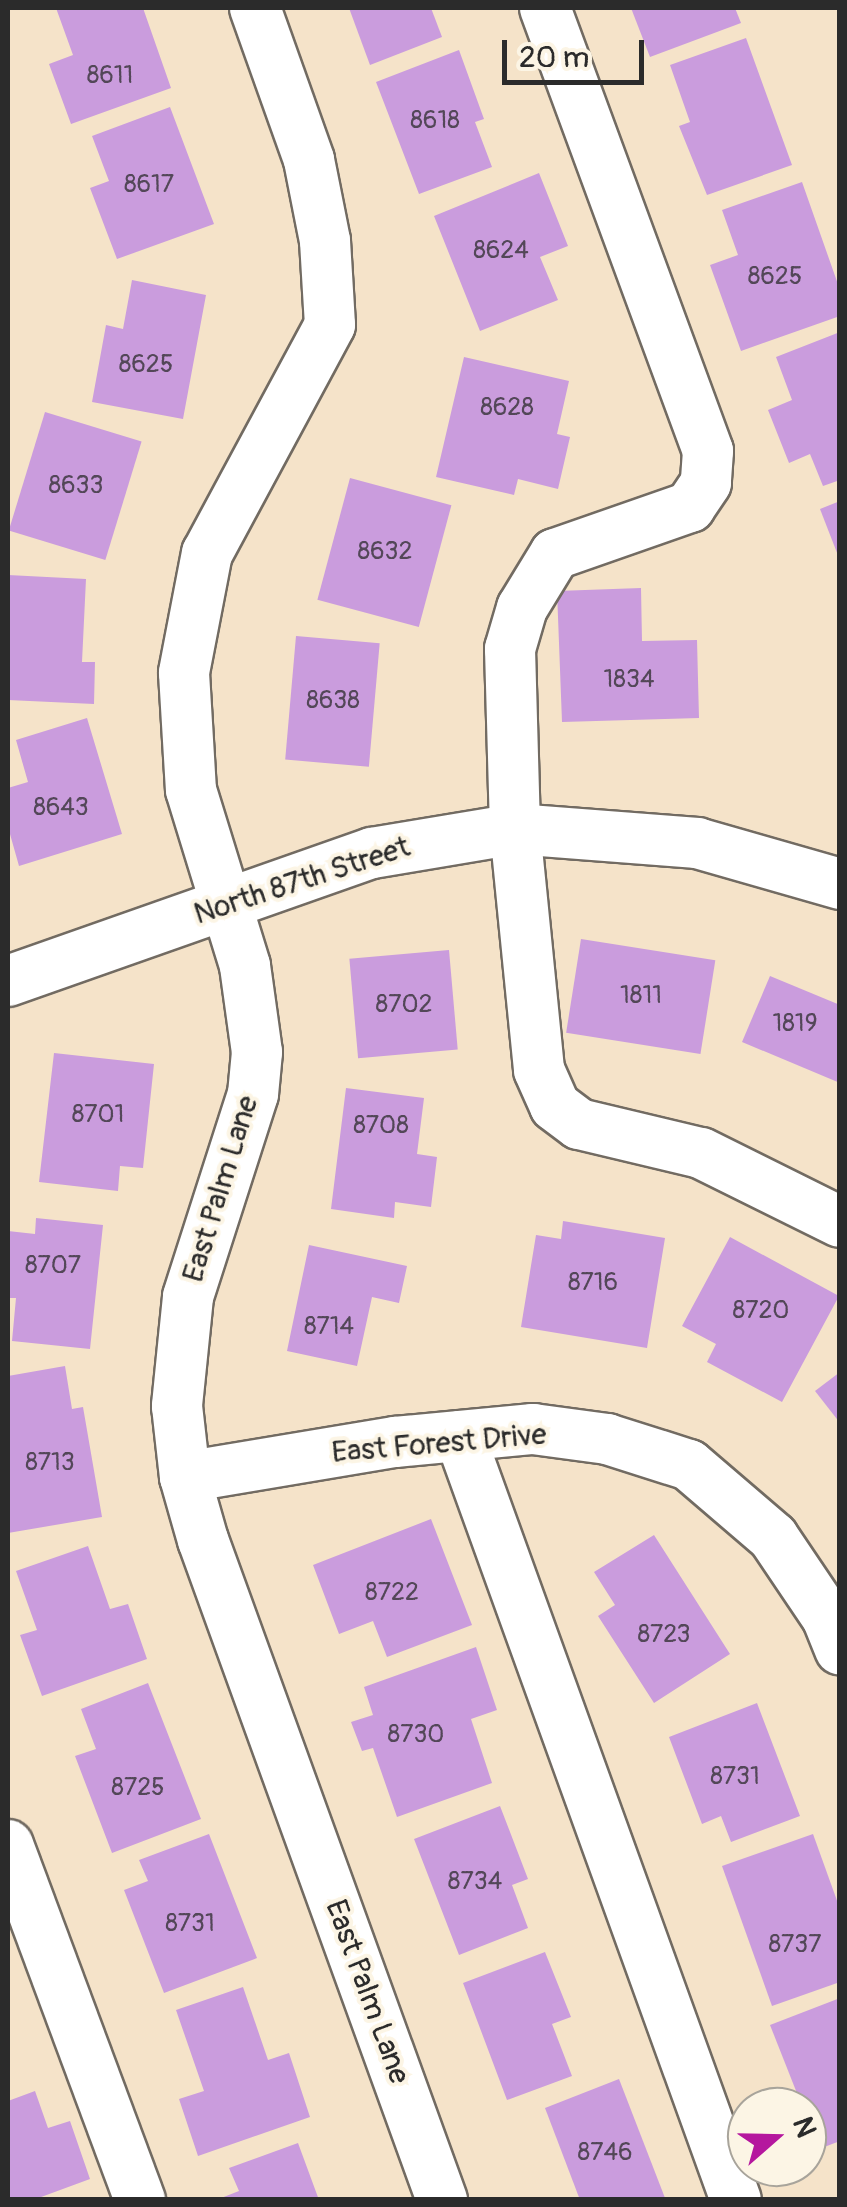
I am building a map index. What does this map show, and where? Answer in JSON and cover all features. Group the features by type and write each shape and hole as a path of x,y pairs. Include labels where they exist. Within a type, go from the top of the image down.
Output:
{"street":[{"name":"East Palm Lane","path":"256,8 308,160 324,240 330,326 207,553 184,674 191,790 244,966 257,1052 253,1094 188,1296 177,1406 184,1477 442,2200"},
{"path":"545,8 708,452 706,482 690,507 555,554 537,578 510,648 515,829 539,1070 555,1106 580,1124 701,1153 840,1222"},
{"name":"North 87th Street","path":"8,980 372,853 515,829 697,843 840,884"},
{"name":"East Forest Drive","path":"184,1477 460,1436 533,1429 608,1439 689,1465 773,1536 827,1617 840,1650"},
{"path":"460,1436 736,2200"},
{"path":"8,1845 140,2200"}],"building":[{"path":"56,8 143,8 171,88 71,124 49,64 73,55"},
{"path":"349,8 431,8 442,37 370,65"},
{"path":"631,8 735,8 741,23 650,57"},
{"path":"746,38 792,165 707,195 679,126 690,122 670,65"},
{"path":"459,50 484,119 475,122 492,167 419,194 376,82"},
{"path":"170,107 214,224 117,259 90,188 109,181 92,136"},
{"path":"539,173 568,246 540,257 558,300 480,331 434,216"},
{"path":"802,182 840,290 840,316 741,351 710,265 738,255 722,210"},
{"path":"132,280 206,295 183,419 92,402 106,325 123,329"},
{"path":"840,332 840,480 823,486 810,454 789,463 768,410 792,400 776,357"},
{"path":"464,357 569,381 557,434 570,437 558,489 518,479 514,495 436,477"},
{"path":"45,412 142,442 105,560 9,531"},
{"path":"350,478 451,505 419,627 317,600"},
{"path":"840,501 840,558 839,558 820,509"},
{"path":"8,575 86,579 82,662 95,662 94,704 8,700"},
{"path":"641,588 642,641 697,640 699,718 562,722 557,591"},
{"path":"296,636 380,643 369,767 285,760"},
{"path":"87,718 122,834 19,866 8,827 8,788 28,782 16,740"},
{"path":"581,939 715,960 700,1054 566,1033"},
{"path":"449,950 458,1050 358,1058 349,959"},
{"path":"770,976 840,1005 840,1083 742,1042"},
{"path":"54,1053 154,1064 143,1168 120,1166 118,1191 39,1182"},
{"path":"346,1088 424,1098 417,1154 437,1157 431,1207 395,1202 394,1218 331,1209"},
{"path":"36,1218 103,1225 90,1349 12,1341 16,1298 8,1298 8,1231 35,1234"},
{"path":"563,1221 665,1238 647,1348 521,1327 536,1235 561,1239"},
{"path":"730,1237 839,1296 782,1402 707,1362 716,1344 682,1326"},
{"path":"309,1245 407,1266 399,1303 372,1297 357,1366 287,1351"},
{"path":"65,1366 72,1409 83,1407 102,1517 8,1533 8,1376"},
{"path":"840,1372 840,1423 815,1391"},
{"path":"431,1519 472,1625 387,1657 373,1621 339,1634 313,1565"},
{"path":"654,1535 730,1654 654,1703 598,1616 615,1605 594,1572"},
{"path":"88,1546 110,1609 128,1604 147,1659 42,1696 20,1635 37,1630 16,1571"},
{"path":"476,1647 497,1710 471,1719 492,1783 397,1817 373,1748 362,1751 351,1722 373,1715 364,1687"},
{"path":"148,1683 201,1819 112,1853 75,1756 96,1749 81,1709"},
{"path":"757,1703 800,1816 731,1842 721,1816 702,1824 669,1737"},
{"path":"500,1806 528,1879 512,1885 528,1928 459,1955 414,1839"},
{"path":"209,1834 257,1958 164,1993 124,1890 148,1881 139,1860"},
{"path":"813,1834 840,1909 840,1982 772,2006 722,1866"},
{"path":"545,1952 571,2017 552,2024 572,2076 507,2100 463,1983"},
{"path":"243,1987 268,2060 289,2053 310,2117 198,2156 179,2099 204,2091 176,2010"},
{"path":"840,1998 840,2141 827,2146 827,2087 794,2087 770,2025"},
{"path":"619,2079 665,2198 662,2200 580,2200 545,2108"},
{"path":"35,2091 48,2128 70,2121 90,2179 33,2200 8,2200 8,2101"},
{"path":"298,2143 319,2200 216,2200 239,2191 229,2168"}]}
